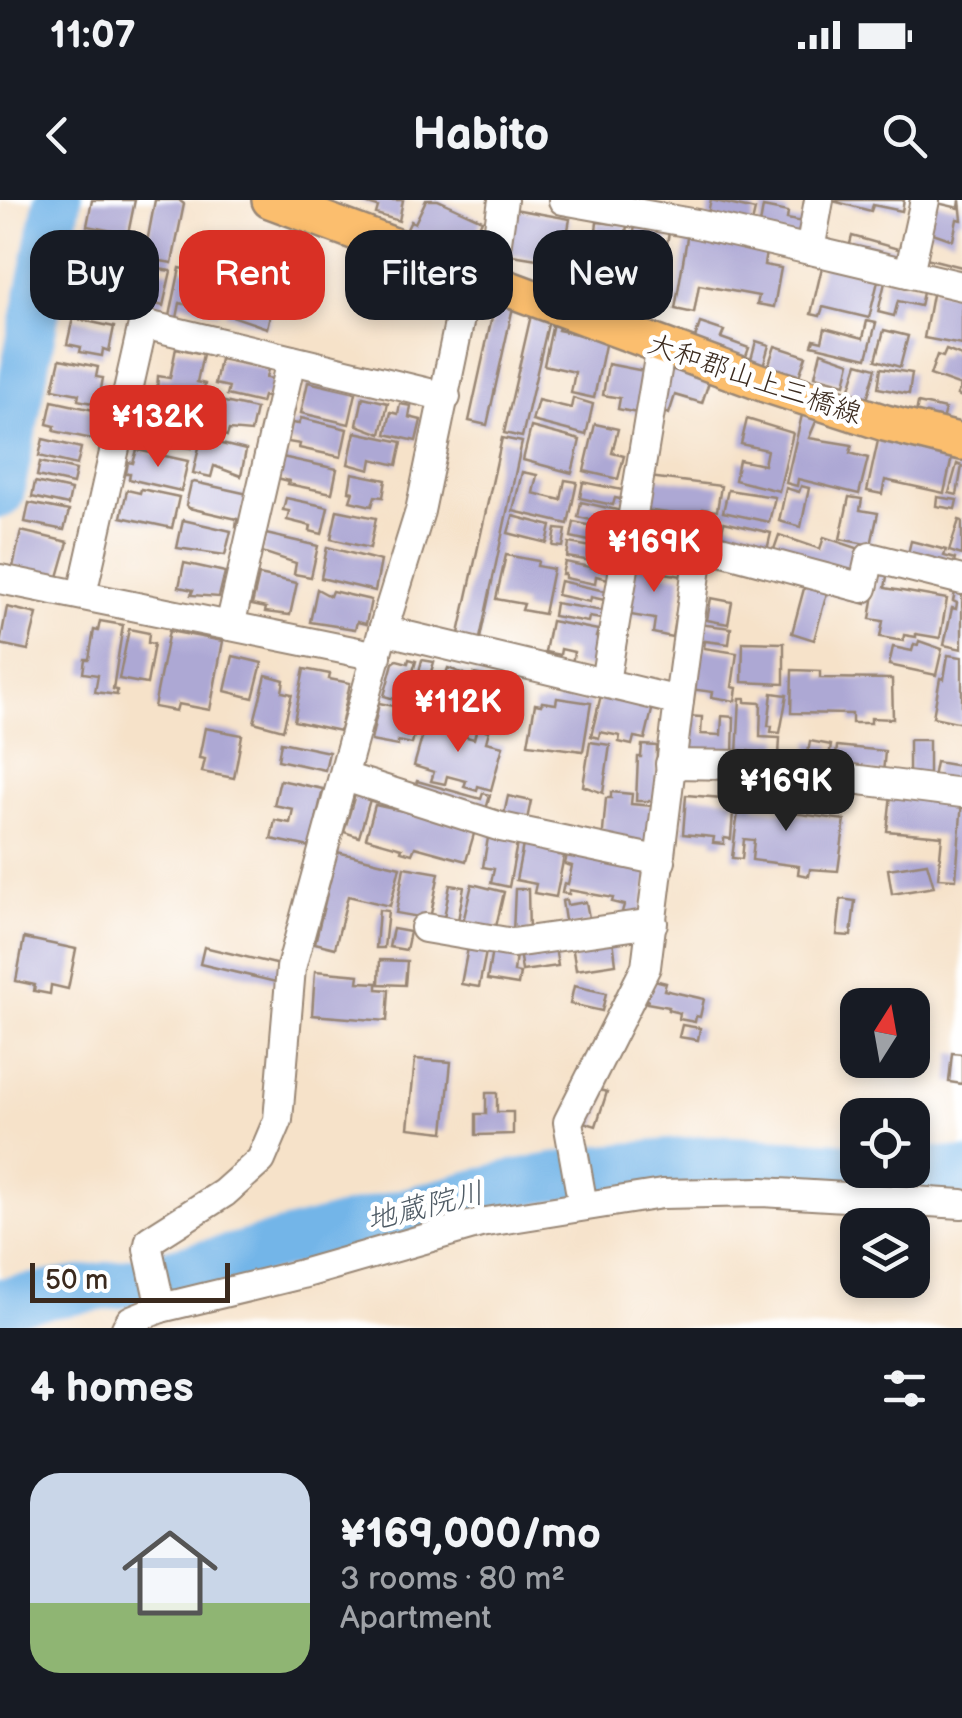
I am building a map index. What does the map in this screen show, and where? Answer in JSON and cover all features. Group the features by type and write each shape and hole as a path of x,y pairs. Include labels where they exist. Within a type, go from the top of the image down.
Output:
{"main road":[{"name":"大和郡山上三橋線","path":"270,200 350,230"},
{"name":"大和郡山上三橋線","path":"513,291 885,423 962,442"}],"street":[{"path":"494,230 503,200"},
{"path":"563,200 697,224 962,286"},
{"path":"810,250 818,200"},
{"path":"909,274 925,200"},
{"path":"159,1302 148,1249 150,1240 224,1193 261,1160 278,1120 290,968 420,511 468,320"},
{"path":"82,594 142,324 446,397"},
{"path":"605,682 661,346"},
{"path":"230,626 292,360"},
{"path":"630,526 864,588 870,557 962,580"},
{"path":"582,1201 568,1122 646,967 700,544"},
{"path":"5,581 230,626 380,643 605,682 680,700"},
{"path":"670,764 742,765 962,793"},
{"path":"345,777 500,827 661,861"},
{"path":"425,928 513,943 653,923"},
{"path":"126,1328 131,1320 159,1302 302,1274 480,1223 582,1201 762,1192 962,1204"}],"building":[{"path":"92,200 135,200 129,230 87,226"},
{"path":"155,200 179,200 184,204 172,263 159,261 159,230 149,230"},
{"path":"355,200 403,200 399,221 376,214 378,207"},
{"path":"426,200 438,200 482,220 478,230 407,229 411,221 415,223"},
{"path":"711,200 755,210 751,227 707,218"},
{"path":"829,200 904,200 902,211 873,205 871,211"},
{"path":"960,200 962,220 957,219 953,240 927,231 933,202 959,208"},
{"path":"763,207 788,212 787,219 803,222 800,238 759,230"},
{"path":"514,209 570,219 568,230 533,230 533,258 513,255 510,230"},
{"path":"597,222 627,225 626,230 596,230"},
{"path":"688,232 710,236 708,242 766,252 764,265 781,268 774,307 757,304 759,296 699,285 694,313 675,309"},
{"path":"852,236 902,250 898,262 849,248"},
{"path":"922,257 962,267 962,277 920,267"},
{"path":"823,263 879,277 869,318 823,307 820,316 811,314"},
{"path":"159,269 171,271 163,306 159,305"},
{"path":"179,273 177,318 170,316"},
{"path":"886,278 924,288 920,306 898,301 894,316 878,312"},
{"path":"933,289 962,294 962,345 924,338"},
{"path":"531,315 533,320 549,320 522,437 504,433"},
{"path":"73,320 114,327 109,351 103,349 102,356 80,352 81,347 67,344"},
{"path":"244,320 269,320 267,328"},
{"path":"491,320 510,320 487,425 469,421"},
{"path":"867,321 876,323 867,358 812,345 814,339 822,341 825,328 863,338"},
{"path":"553,323 560,324 558,330 606,340 594,398 571,393 575,372 544,365"},
{"path":"700,323 724,331 721,338 749,348 744,362 693,344"},
{"path":"884,330 908,336 900,367 876,360"},
{"path":"756,341 769,345 763,366 750,363"},
{"path":"775,346 806,356 798,379 767,369"},
{"path":"176,348 203,354 197,382 205,384 199,410 156,404 158,376 170,378"},
{"path":"946,350 962,356 962,397 957,395 961,386 930,375 937,355 943,357"},
{"path":"821,352 850,362 845,384 815,376"},
{"path":"60,359 98,367 96,377 103,378 101,389 102,396 108,397 106,406 78,400 79,394 53,389"},
{"path":"220,359 268,369 266,378 274,379 270,398 263,396 261,403 227,395 229,387 215,384"},
{"path":"858,363 876,368 866,403 847,398"},
{"path":"608,364 649,372 637,413 618,409 620,398 603,395"},
{"path":"668,366 710,379 702,403 675,395 669,414 655,409"},
{"path":"881,368 912,373 909,394 878,388"},
{"path":"308,382 356,393 349,424 301,413"},
{"path":"363,397 388,403 381,434 357,425"},
{"path":"573,398 593,404 586,435 532,421 538,400 571,408"},
{"path":"211,399 256,409 251,432 229,430 227,436 204,431"},
{"path":"52,401 103,412 97,440 54,431 55,426 47,424"},
{"path":"918,403 945,409 941,424 915,418"},
{"path":"400,404 411,406 409,417 421,420 416,441 386,434 391,412 398,414"},
{"path":"153,413 196,423 191,448 147,440"},
{"path":"802,415 817,419 809,438 852,445 850,453 868,458 859,494 798,479 797,486 786,483"},
{"path":"301,418 347,429 341,457 288,442 292,423 299,424"},
{"path":"747,419 793,433 779,491 735,480 739,460 764,465 767,450 741,444"},
{"path":"595,424 618,429 612,453 624,456 618,479 584,471"},
{"path":"531,427 580,440 572,473 523,460"},
{"path":"355,432 402,442 397,465 372,459 370,470 348,464"},
{"path":"879,436 895,440 894,444 952,457 944,493 885,480 882,494 867,491"},
{"path":"502,438 522,442 479,643 458,638"},
{"path":"43,439 81,448 77,465 39,456"},
{"path":"201,439 246,450 241,476 214,466 211,477 193,473"},
{"path":"137,450 188,461 181,491 129,479 128,462 133,463"},
{"path":"282,457 337,469 332,493 277,478"},
{"path":"40,462 76,470 73,484 37,476"},
{"path":"957,464 962,466 957,495 949,493"},
{"path":"522,472 537,475 533,493 561,500 565,480 577,482 568,524 513,511"},
{"path":"352,473 386,480 383,497 375,496 372,506 350,501"},
{"path":"649,477 721,486 717,511 703,509 703,515 690,516 645,510"},
{"path":"35,482 71,490 68,505 32,497"},
{"path":"194,482 248,494 239,527 237,519 186,505"},
{"path":"583,482 627,491 625,500 615,498 613,505 580,498"},
{"path":"801,486 809,488 801,527 779,521 786,488 799,492"},
{"path":"141,489 179,497 172,528 121,517 127,490 140,493"},
{"path":"728,490 775,497 769,522 723,512"},
{"path":"849,497 862,499 860,510 878,513 871,545 840,539"},
{"path":"937,497 957,500 955,509 936,506"},
{"path":"286,498 328,507 322,534 310,531 311,526 287,520 289,511 283,510"},
{"path":"581,502 626,512 624,520 610,517 609,524 578,517"},
{"path":"29,503 69,511 64,530 25,522"},
{"path":"337,510 376,518 370,548 331,539"},
{"path":"513,516 551,526 547,543 508,533"},
{"path":"183,520 231,531 225,555 177,548"},
{"path":"959,520 962,521 962,555 949,551"},
{"path":"574,522 619,532 617,541 604,538 603,544 571,537"},
{"path":"724,522 771,533 767,550 720,539"},
{"path":"556,529 566,530 563,547 553,546"},
{"path":"21,531 68,542 58,577 13,567"},
{"path":"266,534 318,546 311,577 294,574 296,563 262,552"},
{"path":"779,535 820,549 824,537 863,550 854,577 773,552"},
{"path":"911,541 946,550 944,556 955,559 952,570 907,558"},
{"path":"569,543 614,551 612,559 599,557 598,562 567,557"},
{"path":"327,547 381,561 375,591 321,578"},
{"path":"635,553 655,557 653,571 682,576 672,637 653,633 655,619 625,614"},
{"path":"506,555 538,561 537,566 553,569 544,614 522,610 524,604 496,599"},
{"path":"565,562 609,571 608,579 596,576 595,584 565,578"},
{"path":"184,563 225,572 219,597 191,595 193,590 179,587"},
{"path":"878,569 888,571 885,588 947,599 940,638 916,634 904,635 903,641 880,637 883,621 870,619"},
{"path":"259,575 297,583 290,615 265,612 266,608 252,605"},
{"path":"560,581 605,591 604,600 591,597 590,602 557,595"},
{"path":"806,581 868,598 866,604 827,593 814,640 792,633"},
{"path":"956,588 962,590 962,649 944,645 952,608 956,609"},
{"path":"317,589 330,596 332,591 371,600 366,624 357,622 355,629 310,622"},
{"path":"711,598 732,602 728,624 707,620"},
{"path":"555,603 603,611 601,619 589,617 588,622 553,616"},
{"path":"7,607 37,614 28,650 0,644"},
{"path":"100,621 123,625 113,689 117,695 95,692 98,675 83,673"},
{"path":"551,621 598,630 596,637 601,638 595,669 572,664 574,652 545,652"},
{"path":"699,624 731,628 729,644 705,641 704,648 737,653 732,687 737,688 735,701 712,697 713,692 690,689"},
{"path":"129,629 149,633 148,643 154,644 147,684 119,679"},
{"path":"169,631 223,641 210,710 178,704 176,711 154,707"},
{"path":"919,641 942,649 936,675 889,665 893,647 912,651"},
{"path":"743,642 784,643 784,684 742,682"},
{"path":"948,655 962,657 962,723 933,717"},
{"path":"233,656 262,663 253,698 225,691"},
{"path":"409,659 416,661 404,702 384,696 393,663 408,663"},
{"path":"422,660 434,662 431,672 438,674 429,709 412,700"},
{"path":"448,668 467,675 453,714 434,707"},
{"path":"304,669 350,683 340,731 294,721"},
{"path":"792,670 820,671 820,678 892,679 893,719 871,718 871,723 852,723 852,714 791,713"},
{"path":"474,674 484,676 482,683 487,684 479,722 462,714"},
{"path":"266,675 284,680 282,692 292,694 283,730 254,722"},
{"path":"497,682 515,692 503,728 485,721"},
{"path":"602,691 654,702 645,739 634,737 632,745 619,742 620,736 600,732 599,738 591,736"},
{"path":"772,693 787,695 780,733 771,732 772,726 768,726"},
{"path":"557,698 591,703 583,751 528,744 535,704 556,704"},
{"path":"740,698 761,703 760,737 780,738 779,756 737,754"},
{"path":"379,703 419,711 412,744 398,741 398,746 371,741"},
{"path":"429,713 452,719 448,732 474,739 477,728 489,731 486,742 503,746 491,790 464,787 466,781 447,776 445,784 431,781 434,772 414,766"},
{"path":"684,716 702,717 701,734 721,735 722,716 734,717 733,756 681,755"},
{"path":"205,728 242,735 234,778 202,772 205,759 199,758"},
{"path":"909,740 929,740 929,777 909,776"},
{"path":"810,741 831,745 828,763 807,759"},
{"path":"281,742 329,752 325,770 278,760"},
{"path":"590,742 610,745 603,793 583,786"},
{"path":"642,745 657,746 656,801 636,801"},
{"path":"837,746 885,751 883,773 835,767"},
{"path":"936,762 960,766 958,776 962,776 962,784 933,778"},
{"path":"743,773 760,775 755,808 845,820 838,871 810,869 809,876 798,874 799,866 752,860 754,840 744,839 742,859 732,858"},
{"path":"280,780 323,789 310,847 271,839 275,820 290,823 293,809 274,805"},
{"path":"417,781 481,799 483,793 490,795 485,813 414,791"},
{"path":"356,791 371,796 359,837 344,832"},
{"path":"611,792 632,794 631,804 654,806 651,847 602,843 606,798 611,798"},
{"path":"891,794 962,800 956,879 938,878 942,836 887,831"},
{"path":"686,795 734,799 731,839 724,838 724,844 713,843 714,837 683,834"},
{"path":"508,796 531,801 526,824 503,819"},
{"path":"375,805 476,827 466,861 415,847 412,854 366,838"},
{"path":"489,832 518,838 509,887 491,883 494,869 483,867"},
{"path":"524,840 561,847 559,855 564,856 556,897 534,893 536,884 516,880"},
{"path":"568,849 650,866 641,915 622,912 624,905 612,902 613,898 569,890 569,894 562,893 572,866 565,864"},
{"path":"337,852 400,867 390,906 348,896 335,948 315,943"},
{"path":"927,863 934,887 892,894 888,869"},
{"path":"404,867 439,873 430,919 396,913"},
{"path":"472,884 504,892 495,931 463,922"},
{"path":"450,885 464,887 457,926 443,923"},
{"path":"515,889 528,889 529,934 513,933"},
{"path":"841,899 855,901 851,936 837,935"},
{"path":"566,900 567,905 586,902 590,923 566,927 562,901"},
{"path":"379,910 388,911 384,948 376,948"},
{"path":"393,929 410,932 406,950 389,947"},
{"path":"24,938 76,949 68,989 51,985 50,994 34,991 35,985 16,981"},
{"path":"613,939 616,964 576,970 572,945"},
{"path":"204,947 280,965 276,982 200,964"},
{"path":"555,947 558,966 522,971 519,951"},
{"path":"468,948 486,952 479,987 461,984"},
{"path":"492,950 516,954 514,972 520,973 518,985 487,980"},
{"path":"380,960 407,961 405,985 379,984"},
{"path":"315,971 359,975 358,982 377,983 377,989 389,990 387,1021 312,1015"},
{"path":"654,980 666,983 664,990 704,999 700,1017 696,1016 695,1022 679,1019 680,1013 668,1010 669,1007 647,1003 646,986 652,988"},
{"path":"574,986 606,993 602,1011 570,1004"},
{"path":"682,1025 700,1028 698,1040 679,1037"},
{"path":"952,1053 962,1054 962,1084 949,1082"},
{"path":"415,1059 451,1062 444,1132 408,1128"},
{"path":"591,1088 607,1092 596,1126 580,1121"},
{"path":"486,1093 497,1093 497,1112 513,1112 513,1134 476,1135 476,1114 486,1114"}],"waterway":[{"path":"0,494 58,200"},
{"name":"地蔵院川","path":"0,1302 121,1284 508,1185 593,1170 714,1159 840,1166"},
{"name":"地蔵院川","path":"930,1170 962,1172"}]}
